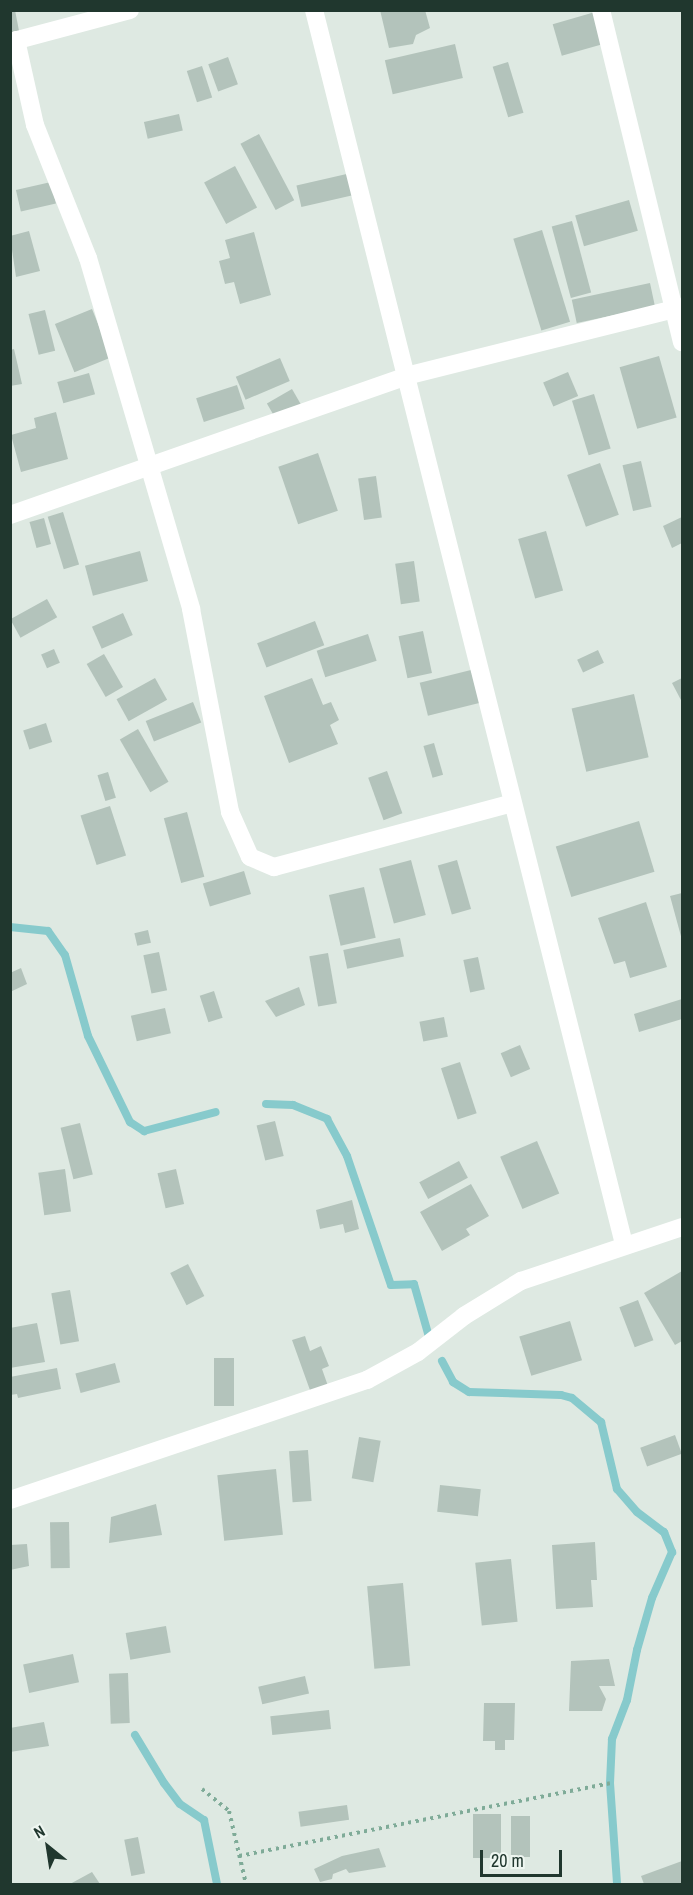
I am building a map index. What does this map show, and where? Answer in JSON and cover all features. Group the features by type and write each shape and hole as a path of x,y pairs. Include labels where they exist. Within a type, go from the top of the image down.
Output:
{"street":[{"path":"130,10 13,41 35,125 88,258 191,609 231,812 250,857 274,867 513,804"},
{"path":"314,10 624,1244"},
{"path":"601,10 678,308 682,342"},
{"path":"10,515 406,376 678,308"},
{"path":"10,1500 367,1380 418,1352 464,1316 521,1281 624,1244 682,1227"}],"path":[{"path":"239,1856 610,1783"},
{"path":"202,1789 230,1812 246,1884"}],"building":[{"path":"10,10 15,10 19,31 10,33"},
{"path":"380,10 425,10 430,28 416,35 413,44 389,48"},
{"path":"595,12 604,44 562,56 553,24"},
{"path":"455,44 463,78 393,94 385,60"},
{"path":"228,57 238,84 218,91 208,64"},
{"path":"508,62 523,113 508,117 493,67"},
{"path":"202,66 212,97 197,102 187,71"},
{"path":"179,114 183,131 148,139 144,122"},
{"path":"259,134 294,200 276,210 240,144"},
{"path":"235,166 257,207 226,224 204,182"},
{"path":"351,173 356,194 301,207 296,186"},
{"path":"51,182 56,203 21,212 16,190"},
{"path":"629,200 638,231 584,246 575,215"},
{"path":"572,221 591,292 571,298 552,226"},
{"path":"542,230 570,322 541,331 513,239"},
{"path":"29,231 40,271 16,277 10,236"},
{"path":"254,232 271,295 240,304 234,282 225,284 219,261 230,258 225,240"},
{"path":"650,283 655,306 577,323 572,300"},
{"path":"92,309 111,357 74,372 55,324"},
{"path":"45,310 55,351 39,355 29,314"},
{"path":"14,349 22,384 10,386 10,350"},
{"path":"659,356 677,418 637,429 620,367"},
{"path":"280,358 290,381 246,400 236,377"},
{"path":"568,372 578,396 553,406 543,383"},
{"path":"89,373 95,394 63,403 57,382"},
{"path":"237,385 245,409 204,422 196,398"},
{"path":"292,389 304,410 279,424 267,404"},
{"path":"594,394 611,449 589,455 572,401"},
{"path":"56,412 68,459 21,472 11,435 36,428 34,418"},
{"path":"318,453 338,511 298,524 278,467"},
{"path":"641,461 652,507 633,511 622,465"},
{"path":"600,463 619,515 586,527 567,475"},
{"path":"376,476 382,518 364,520 358,479"},
{"path":"63,512 79,565 64,569 48,517"},
{"path":"682,517 682,543 672,548 663,526"},
{"path":"44,518 51,544 36,548 30,522"},
{"path":"546,531 563,591 535,599 518,539"},
{"path":"140,551 148,581 93,596 85,566"},
{"path":"414,561 420,602 401,604 395,564"},
{"path":"47,599 57,617 20,638 10,619"},
{"path":"123,613 133,635 102,649 92,627"},
{"path":"315,621 324,645 266,667 257,643"},
{"path":"423,631 432,673 407,678 399,636"},
{"path":"368,634 377,661 325,677 317,651"},
{"path":"54,649 60,663 47,668 41,654"},
{"path":"598,650 604,663 583,672 577,660"},
{"path":"104,654 123,687 106,697 87,664"},
{"path":"475,669 483,702 428,716 420,683"},
{"path":"155,678 167,700 129,721 117,699"},
{"path":"312,678 323,705 331,702 339,720 330,725 338,744 289,763 264,696"},
{"path":"682,678 682,702 672,683"},
{"path":"634,694 649,757 586,772 572,708"},
{"path":"193,702 201,722 154,742 146,721"},
{"path":"46,723 52,742 29,749 23,730"},
{"path":"138,729 168,782 150,792 120,740"},
{"path":"434,743 443,775 433,778 423,746"},
{"path":"387,771 402,813 384,820 368,778"},
{"path":"108,772 116,798 105,801 97,775"},
{"path":"110,806 126,855 97,865 81,816"},
{"path":"187,812 204,877 181,883 164,818"},
{"path":"639,821 654,872 571,897 556,846"},
{"path":"411,860 426,915 394,924 379,869"},
{"path":"457,860 471,909 452,915 438,866"},
{"path":"244,871 251,894 210,907 203,884"},
{"path":"364,887 376,938 341,946 329,895"},
{"path":"682,893 682,940 670,896"},
{"path":"646,902 667,967 630,978 625,961 614,964 598,918"},
{"path":"148,930 151,943 137,946 134,933"},
{"path":"400,938 404,957 347,969 343,950"},
{"path":"159,952 167,990 151,993 143,955"},
{"path":"328,953 337,1003 318,1007 309,956"},
{"path":"478,957 485,989 470,992 463,960"},
{"path":"21,968 27,984 10,992 10,973"},
{"path":"299,987 305,1005 276,1017 265,1001"},
{"path":"214,991 223,1018 208,1022 200,996"},
{"path":"682,999 682,1019 639,1032 634,1014"},
{"path":"165,1008 171,1033 137,1041 131,1016"},
{"path":"444,1017 448,1037 423,1041 419,1022"},
{"path":"520,1045 530,1069 511,1077 501,1053"},
{"path":"460,1062 477,1113 458,1120 441,1068"},
{"path":"275,1121 284,1156 265,1161 257,1126"},
{"path":"80,1123 93,1174 73,1179 61,1128"},
{"path":"537,1141 559,1193 522,1209 500,1157"},
{"path":"459,1161 468,1178 428,1199 419,1182"},
{"path":"65,1169 71,1212 44,1215 38,1173"},
{"path":"176,1169 184,1204 166,1208 157,1173"},
{"path":"471,1184 489,1216 466,1229 470,1235 442,1251 420,1212"},
{"path":"352,1200 359,1229 345,1233 343,1224 320,1229 316,1210"},
{"path":"188,1264 204,1296 187,1305 170,1273"},
{"path":"682,1271 682,1341 675,1345 644,1293"},
{"path":"70,1290 79,1341 60,1345 51,1293"},
{"path":"638,1300 653,1340 635,1347 619,1307"},
{"path":"570,1321 582,1360 531,1376 519,1336"},
{"path":"37,1323 45,1362 10,1368 10,1328"},
{"path":"305,1336 310,1351 321,1346 329,1366 322,1369 328,1386 311,1393 292,1340"},
{"path":"214,1358 234,1358 234,1406 214,1406"},
{"path":"115,1363 120,1382 81,1393 75,1374"},
{"path":"57,1368 61,1389 18,1398 17,1394 10,1395 10,1377"},
{"path":"675,1435 682,1454 647,1466 640,1448"},
{"path":"359,1437 381,1441 373,1482 352,1478"},
{"path":"308,1450 312,1501 293,1502 289,1451"},
{"path":"276,1469 283,1535 224,1541 217,1475"},
{"path":"440,1485 481,1489 478,1516 437,1512"},
{"path":"156,1504 162,1535 109,1543 111,1517"},
{"path":"50,1522 69,1522 70,1568 51,1568"},
{"path":"595,1542 597,1580 591,1580 593,1607 556,1609 552,1545"},
{"path":"27,1544 29,1566 10,1570 10,1545"},
{"path":"511,1559 518,1622 482,1625 475,1563"},
{"path":"403,1583 410,1666 374,1669 367,1586"},
{"path":"166,1626 171,1653 130,1660 126,1633"},
{"path":"73,1654 79,1682 29,1693 23,1665"},
{"path":"609,1659 615,1686 599,1686 606,1699 602,1711 569,1711 571,1661"},
{"path":"128,1673 130,1723 111,1724 109,1674"},
{"path":"305,1676 309,1694 262,1704 258,1687"},
{"path":"484,1703 515,1703 514,1740 505,1740 505,1750 495,1750 495,1741 483,1741"},
{"path":"329,1710 331,1729 272,1735 270,1716"},
{"path":"44,1722 49,1746 10,1752 10,1728"},
{"path":"347,1805 349,1820 301,1827 298,1812"},
{"path":"473,1814 501,1814 501,1858 473,1858"},
{"path":"511,1816 530,1816 530,1857 511,1857"},
{"path":"138,1837 145,1873 131,1876 124,1840"},
{"path":"379,1848 386,1867 349,1873 346,1869 333,1874 332,1879 320,1882 314,1869 342,1856"},
{"path":"682,1861 682,1884 644,1884 641,1876"},
{"path":"92,1872 100,1884 70,1884"}],"waterway":[{"path":"10,927 48,931 65,955 88,1036 130,1122 144,1131 216,1112"},
{"path":"266,1104 293,1105 327,1119 347,1156 391,1285 414,1284 429,1337"},
{"path":"442,1361 453,1382 469,1392 561,1395 572,1398 601,1422 617,1489 637,1512 664,1532 672,1552 652,1598 637,1650 627,1700 612,1739 610,1783 617,1884"},
{"path":"135,1735 164,1783 180,1804 204,1820 217,1884"}]}
